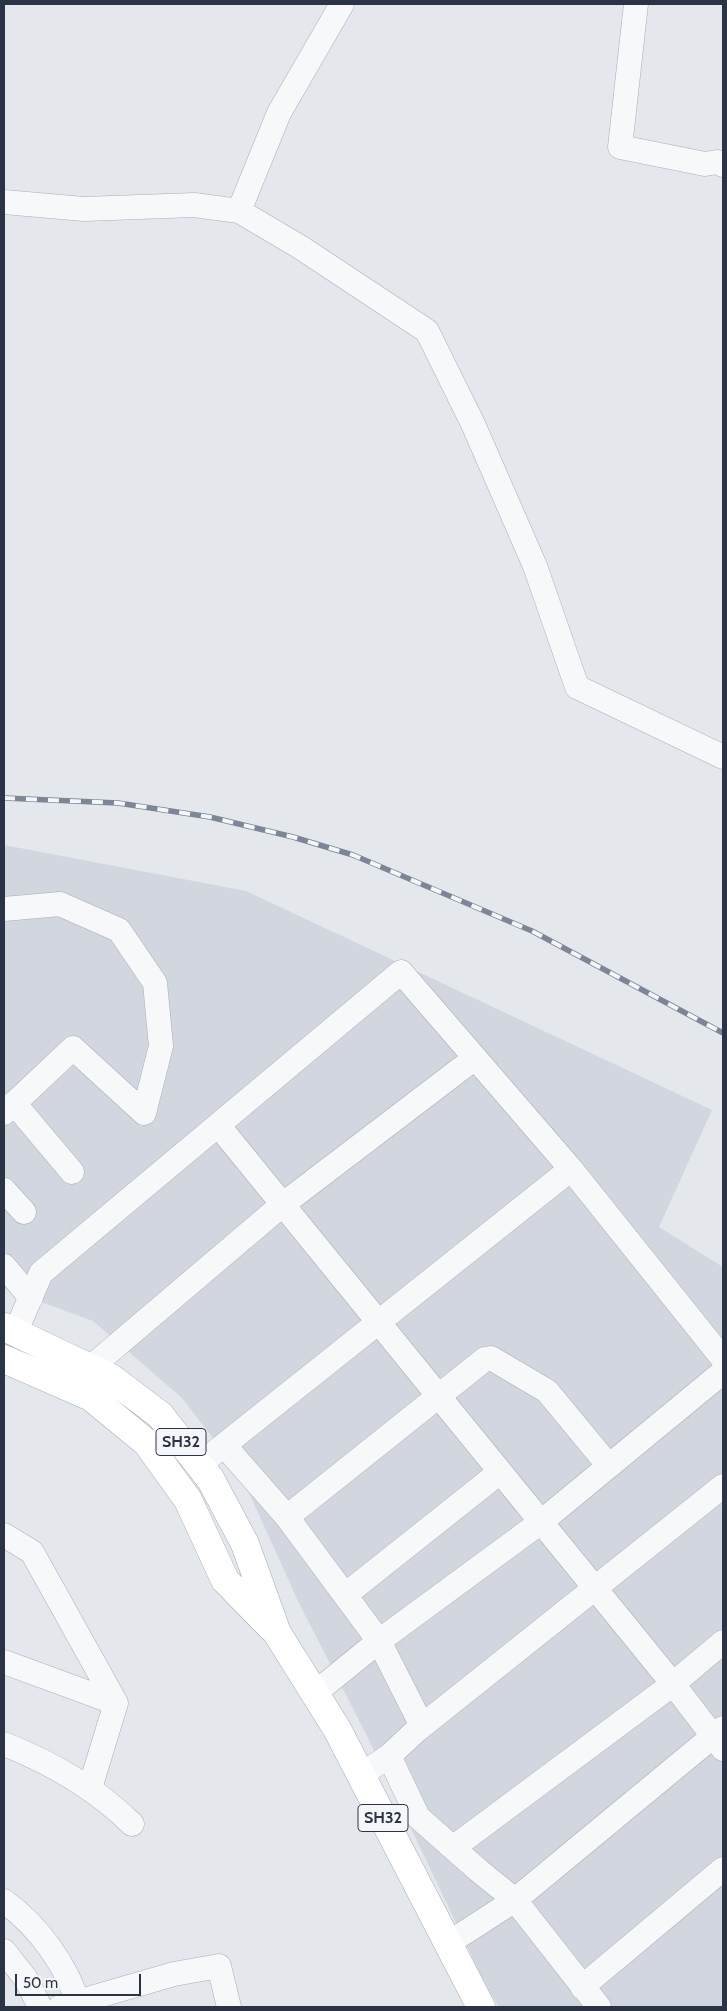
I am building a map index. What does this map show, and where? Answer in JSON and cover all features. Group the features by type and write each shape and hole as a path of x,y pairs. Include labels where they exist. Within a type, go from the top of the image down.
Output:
{"main road":[{"name":"SH32","path":"10,1329 111,1378 160,1415 211,1480 245,1544 277,1633"},
{"name":"SH32","path":"4,1359 92,1397 147,1443 188,1500 225,1580 277,1633 337,1729 481,2007"}],"street":[{"path":"239,211 279,113 342,4"},
{"path":"636,4 620,147 705,164 717,162 723,165"},
{"path":"4,202 84,209 194,205 239,211 300,248 427,331 474,424 535,566 576,686 723,757"},
{"path":"4,909 60,904 119,930 154,983 161,1046 144,1113 73,1048 9,1108 72,1172"},
{"path":"10,1329 31,1298 42,1273 401,972 571,1169 723,1359"},
{"path":"90,1368 282,1205 475,1058"},
{"path":"218,1126 673,1684 720,1737 515,1900 447,1944"},
{"path":"199,1464 571,1169"},
{"path":"4,1190 24,1212"},
{"path":"4,1266 31,1298"},
{"path":"287,1517 485,1359 492,1358 547,1391 609,1466"},
{"path":"315,1693 379,1641 541,1522 723,1372"},
{"path":"224,1445 287,1517 379,1641 422,1726"},
{"path":"345,1595 500,1472"},
{"path":"361,1774 389,1756 422,1726 723,1486"},
{"path":"4,1535 32,1552 116,1703 90,1788"},
{"path":"454,1847 673,1684 723,1642"},
{"path":"4,1662 116,1703"},
{"path":"4,1744 63,1770 90,1788 132,1824"},
{"path":"389,1756 418,1817 515,1900 582,1988 599,2007"},
{"path":"582,1988 723,1869"},
{"path":"4,1901 32,1927 51,1950 66,1975 72,2006 174,1974 219,1966 229,2007"},
{"path":"4,1951 26,1980 40,2007"}],"shaded area":[{"path":"4,845 246,891 712,1110 659,1227 723,1267 723,2007 499,2007 487,1988 368,1738 299,1603 240,1473 182,1398 93,1321 4,1288"}],"railway":[{"path":"4,798 118,803 210,817 293,837 353,855 532,931 723,1033"}]}
